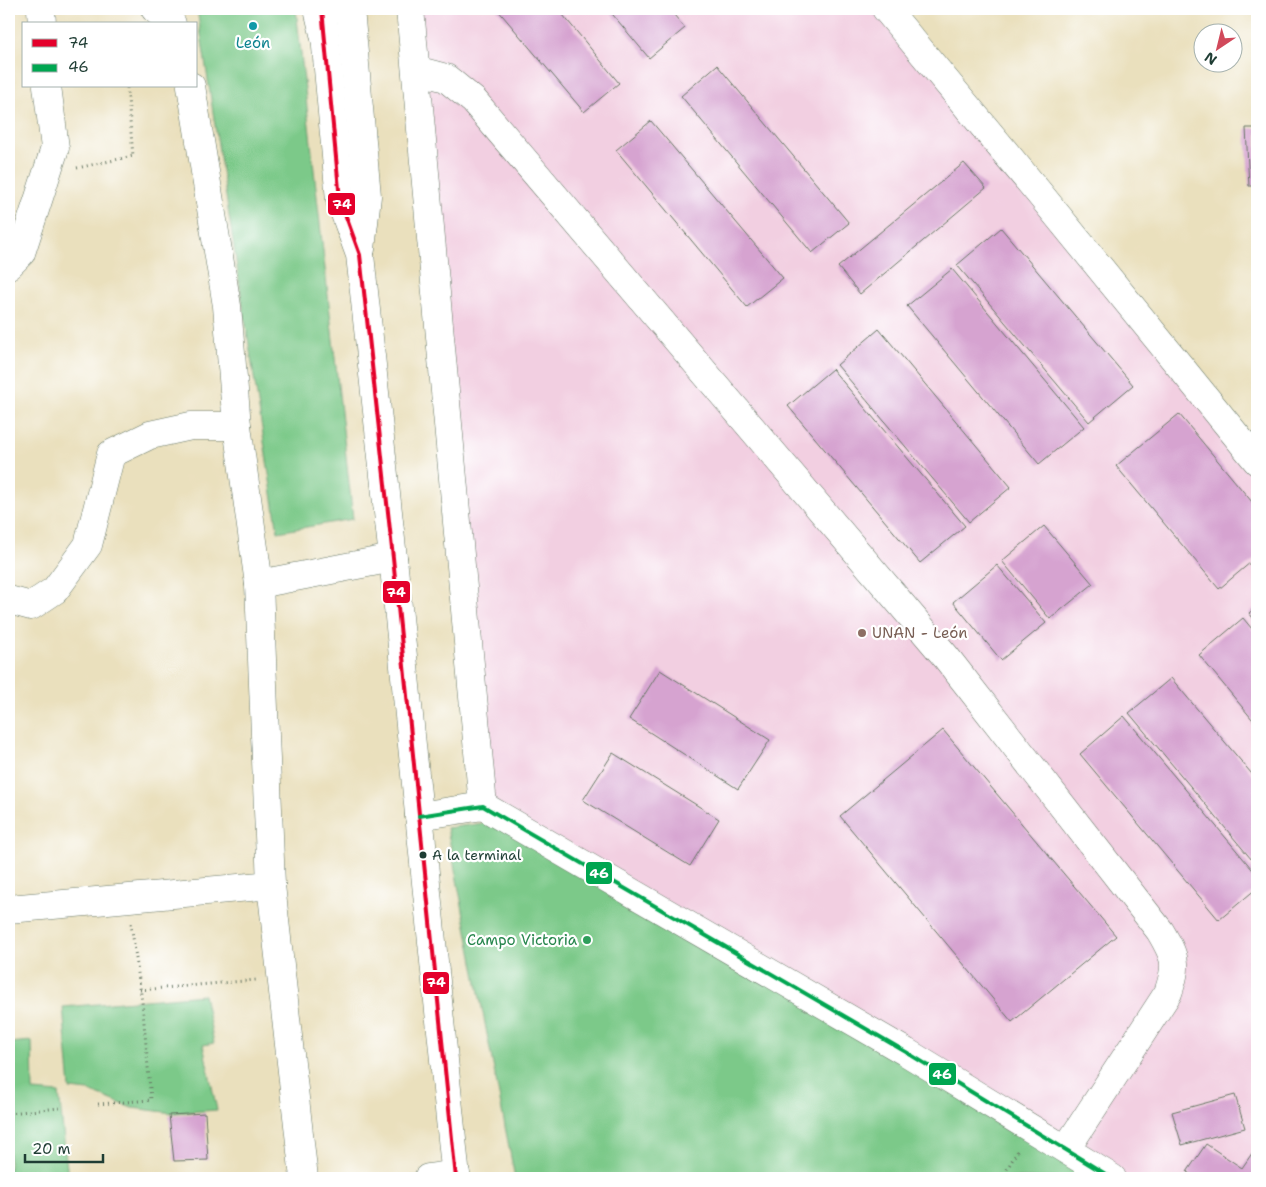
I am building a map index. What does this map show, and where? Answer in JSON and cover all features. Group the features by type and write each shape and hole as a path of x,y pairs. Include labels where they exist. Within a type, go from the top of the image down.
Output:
{"main road":[{"path":"41,9 42,22"},
{"path":"155,9 170,22"},
{"path":"318,9 325,38"},
{"path":"322,9 340,200 360,255"},
{"path":"350,9 367,196 360,255 456,1176 428,1178"},
{"path":"410,9 483,806"},
{"path":"886,9 1257,461"},
{"path":"416,70 446,78 474,101 946,657 1160,930 1172,951 1175,972 1168,993 1066,1149"},
{"path":"9,264 21,253 55,148 48,88"},
{"path":"191,88 227,306 237,426 259,584 271,885 304,1178"},
{"path":"9,600 31,606 55,590 88,545 111,454 150,434 191,426 237,426"},
{"path":"259,584 393,558"},
{"path":"419,816 483,806 906,1052 1112,1178"},
{"path":"9,909 271,885"}],"path":[{"path":"47,175 133,156 127,88"},
{"path":"98,1104 151,1100 140,990 127,898"},
{"path":"140,990 281,978"},
{"path":"9,1113 60,1108"}],"shaded area":[{"name":"UNAN - León","path":"410,9 886,9 1257,461 1257,1178 1112,1178 483,806"}],"green space":[{"path":"197,9 296,9 353,519 278,532"},
{"name":"Campo Victoria","path":"507,820 1094,1178 515,1178 447,828"},
{"path":"204,995 214,1043 203,1045 217,1110 173,1113 132,1108 89,1091 70,1089 63,1007"},
{"path":"32,1041 33,1091 59,1093 68,1178 9,1178 9,1043"}],"building":[{"path":"497,9 558,9 619,83 584,112"},
{"path":"608,9 669,9 685,28 649,58"},
{"path":"717,65 849,223 812,253 681,96"},
{"path":"651,121 783,278 747,307 616,150"},
{"path":"1246,128 1257,128 1257,186 1249,186"},
{"path":"964,163 986,188 860,294 838,267"},
{"path":"1001,228 1133,385 1089,422 957,265"},
{"path":"952,269 1084,427 1039,464 907,306"},
{"path":"879,329 1011,487 969,522 837,365"},
{"path":"832,369 965,526 920,563 788,406"},
{"path":"1179,414 1257,508 1257,557 1219,589 1116,466"},
{"path":"1044,526 1093,584 1050,619 1002,561"},
{"path":"997,565 1046,623 1001,660 953,602"},
{"path":"1257,606 1257,623 1249,613"},
{"path":"1243,618 1257,635 1257,725 1199,655"},
{"path":"660,670 770,740 738,789 629,719"},
{"path":"1171,678 1257,780 1257,866 1129,713"},
{"path":"1124,716 1257,875 1257,888 1219,920 1080,754"},
{"path":"943,730 1116,936 1012,1022 840,816"},
{"path":"613,753 719,819 690,866 583,800"},
{"path":"1235,1095 1245,1128 1182,1145 1172,1112"},
{"path":"205,1113 208,1160 174,1161 169,1115"},
{"path":"1206,1144 1242,1168 1257,1146 1257,1178 1196,1178 1187,1172"}],"transit line":[{"name":"74","path":"322,9 340,200 360,255 456,1178"},
{"name":"46","path":"419,816 483,806 906,1052 1112,1178"}],"place":[{"name":"León","path":"253,26"},
{"name":"UNAN - León","path":"862,633"},
{"name":"A la terminal","path":"423,855"},
{"name":"Campo Victoria","path":"587,940"}]}
